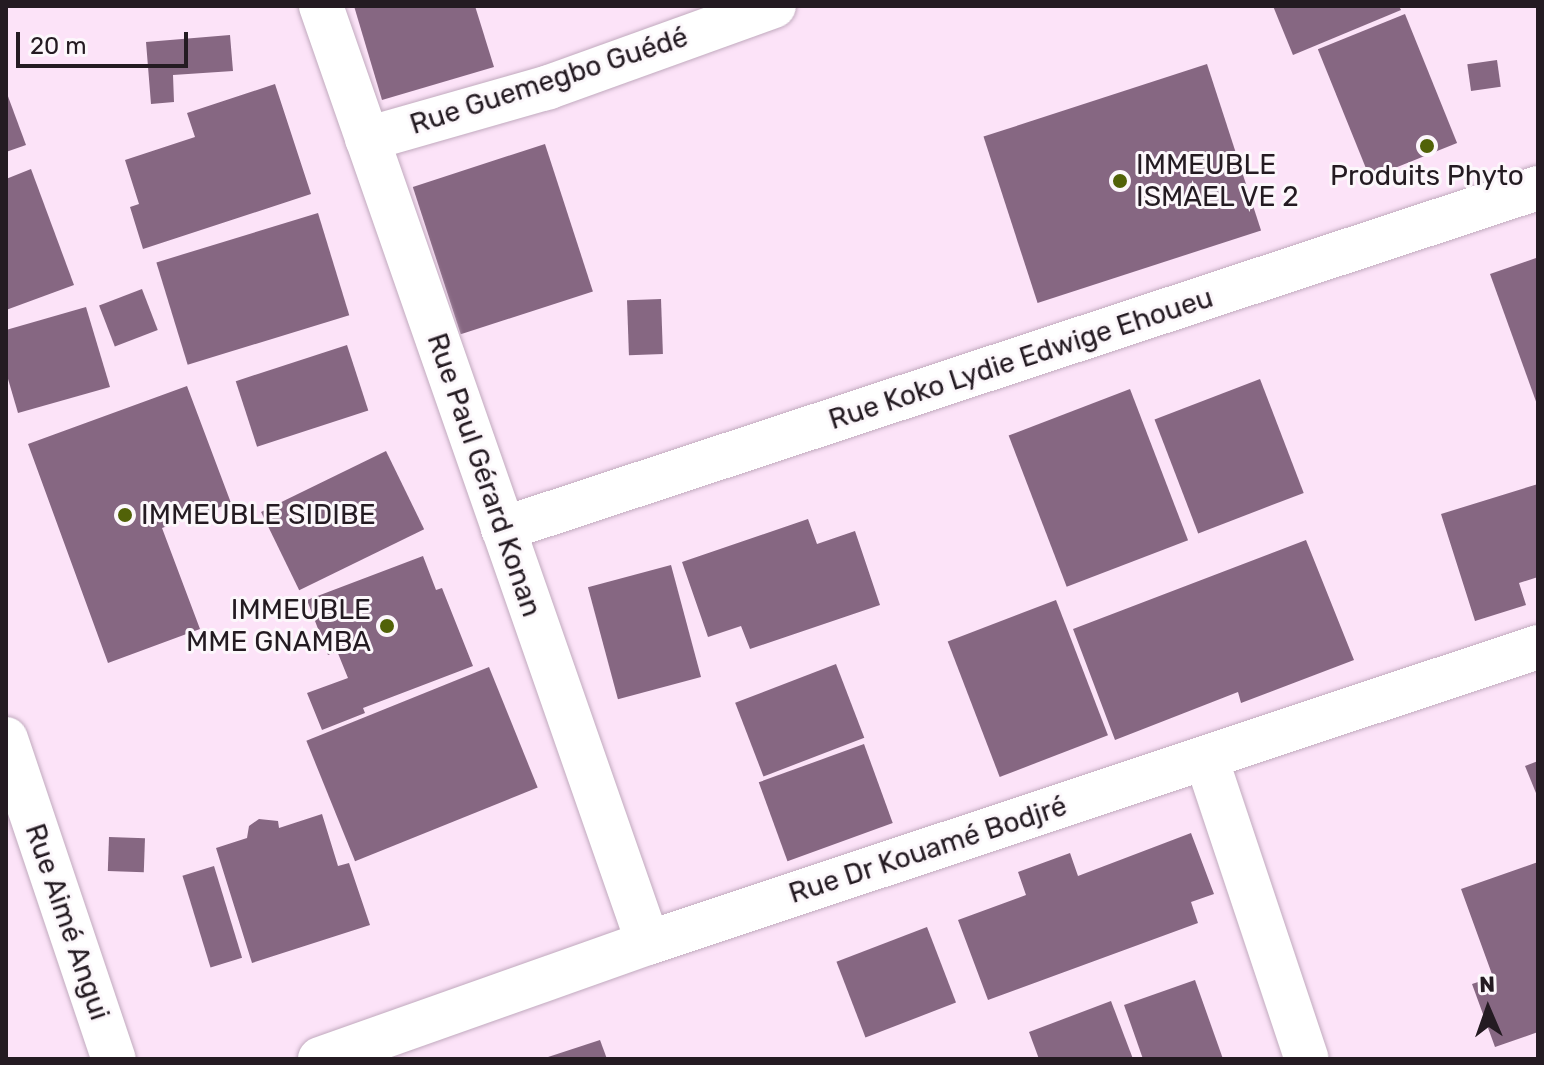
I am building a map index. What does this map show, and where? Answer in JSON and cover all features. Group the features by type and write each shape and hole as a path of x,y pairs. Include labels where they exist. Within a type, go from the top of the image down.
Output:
{"street":[{"name":"Rue Paul Gérard Konan","path":"321,6 648,943"},
{"name":"Rue Guemegbo Guédé","path":"367,139 549,87 774,6"},
{"name":"Rue Koko Lydie Edwige Ehoueu","path":"503,529 1538,188"},
{"name":"Rue Dr Kouamé Bodjré","path":"320,1059 648,943 1538,647"},
{"name":"Rue Aimé Angui","path":"6,739 114,1059"},
{"path":"1206,758 1307,1059"}],"building":[{"path":"354,6 475,6 494,67 382,100"},
{"path":"1273,6 1399,6 1401,10 1293,55"},
{"path":"1405,14 1457,143 1370,178 1318,49"},
{"path":"230,35 233,71 173,75 174,102 151,104 146,42"},
{"path":"1497,60 1501,87 1471,91 1467,64"},
{"name":"IMMEUBLE ISMAEL VE 2","path":"1207,64 1261,230 1038,303 984,137"},
{"path":"275,84 311,194 143,249 130,207 139,204 125,160 195,137 187,113"},
{"path":"6,91 26,145 6,152"},
{"path":"545,144 593,291 461,334 413,187"},
{"path":"31,169 74,285 6,310 6,179"},
{"path":"318,213 349,315 188,365 156,262"},
{"path":"1536,258 1538,264 1538,407 1490,274"},
{"path":"142,289 158,330 115,347 99,305"},
{"path":"661,299 663,354 629,355 627,300"},
{"path":"86,307 110,387 18,413 6,372 6,330"},
{"path":"347,345 368,411 257,447 236,381"},
{"path":"1260,379 1304,493 1198,533 1155,419"},
{"name":"IMMEUBLE SIDIBE","path":"187,386 231,503 162,528 200,629 108,663 28,444"},
{"path":"1130,389 1188,540 1067,587 1009,436"},
{"path":"386,451 424,529 299,590 261,512"},
{"path":"1538,484 1538,577 1519,583 1526,605 1475,621 1441,514"},
{"path":"808,519 817,544 855,531 880,605 750,649 741,626 708,637 682,562"},
{"path":"1306,540 1354,660 1241,703 1238,692 1115,740 1073,629"},
{"name":"IMMEUBLE MME GNAMBA","path":"423,556 436,590 442,588 473,666 363,708 365,713 322,730 307,693 348,678 337,651 328,655 307,600"},
{"path":"671,565 701,677 618,699 588,587"},
{"path":"1056,600 1108,735 1000,777 948,642"},
{"path":"836,664 864,738 763,776 735,703"},
{"path":"489,667 538,788 355,861 306,741"},
{"path":"864,744 893,823 787,861 759,782"},
{"path":"1538,761 1538,798 1525,766"},
{"path":"322,814 338,866 349,863 370,925 252,963 216,848 247,838 249,826 259,819 278,821 279,828"},
{"path":"1191,833 1214,894 1191,902 1198,923 988,1000 958,920 1026,895 1018,872 1070,853 1078,876"},
{"path":"109,837 145,838 144,872 108,871"},
{"path":"1538,862 1538,1032 1495,1047 1472,984 1493,977 1461,889"},
{"path":"214,866 242,958 211,967 182,876"},
{"path":"927,927 956,1003 865,1037 836,962"},
{"path":"1195,980 1223,1059 1143,1059 1124,1005"},
{"path":"1111,1001 1133,1059 1039,1059 1029,1032"},
{"path":"600,1040 607,1059 545,1059 545,1058"}],"place":[{"name":"Produits Phyto","path":"1427,146"},
{"name":"IMMEUBLE ISMAEL VE 2","path":"1120,181"},
{"name":"IMMEUBLE SIDIBE","path":"125,515"},
{"name":"IMMEUBLE MME GNAMBA","path":"387,626"}]}
